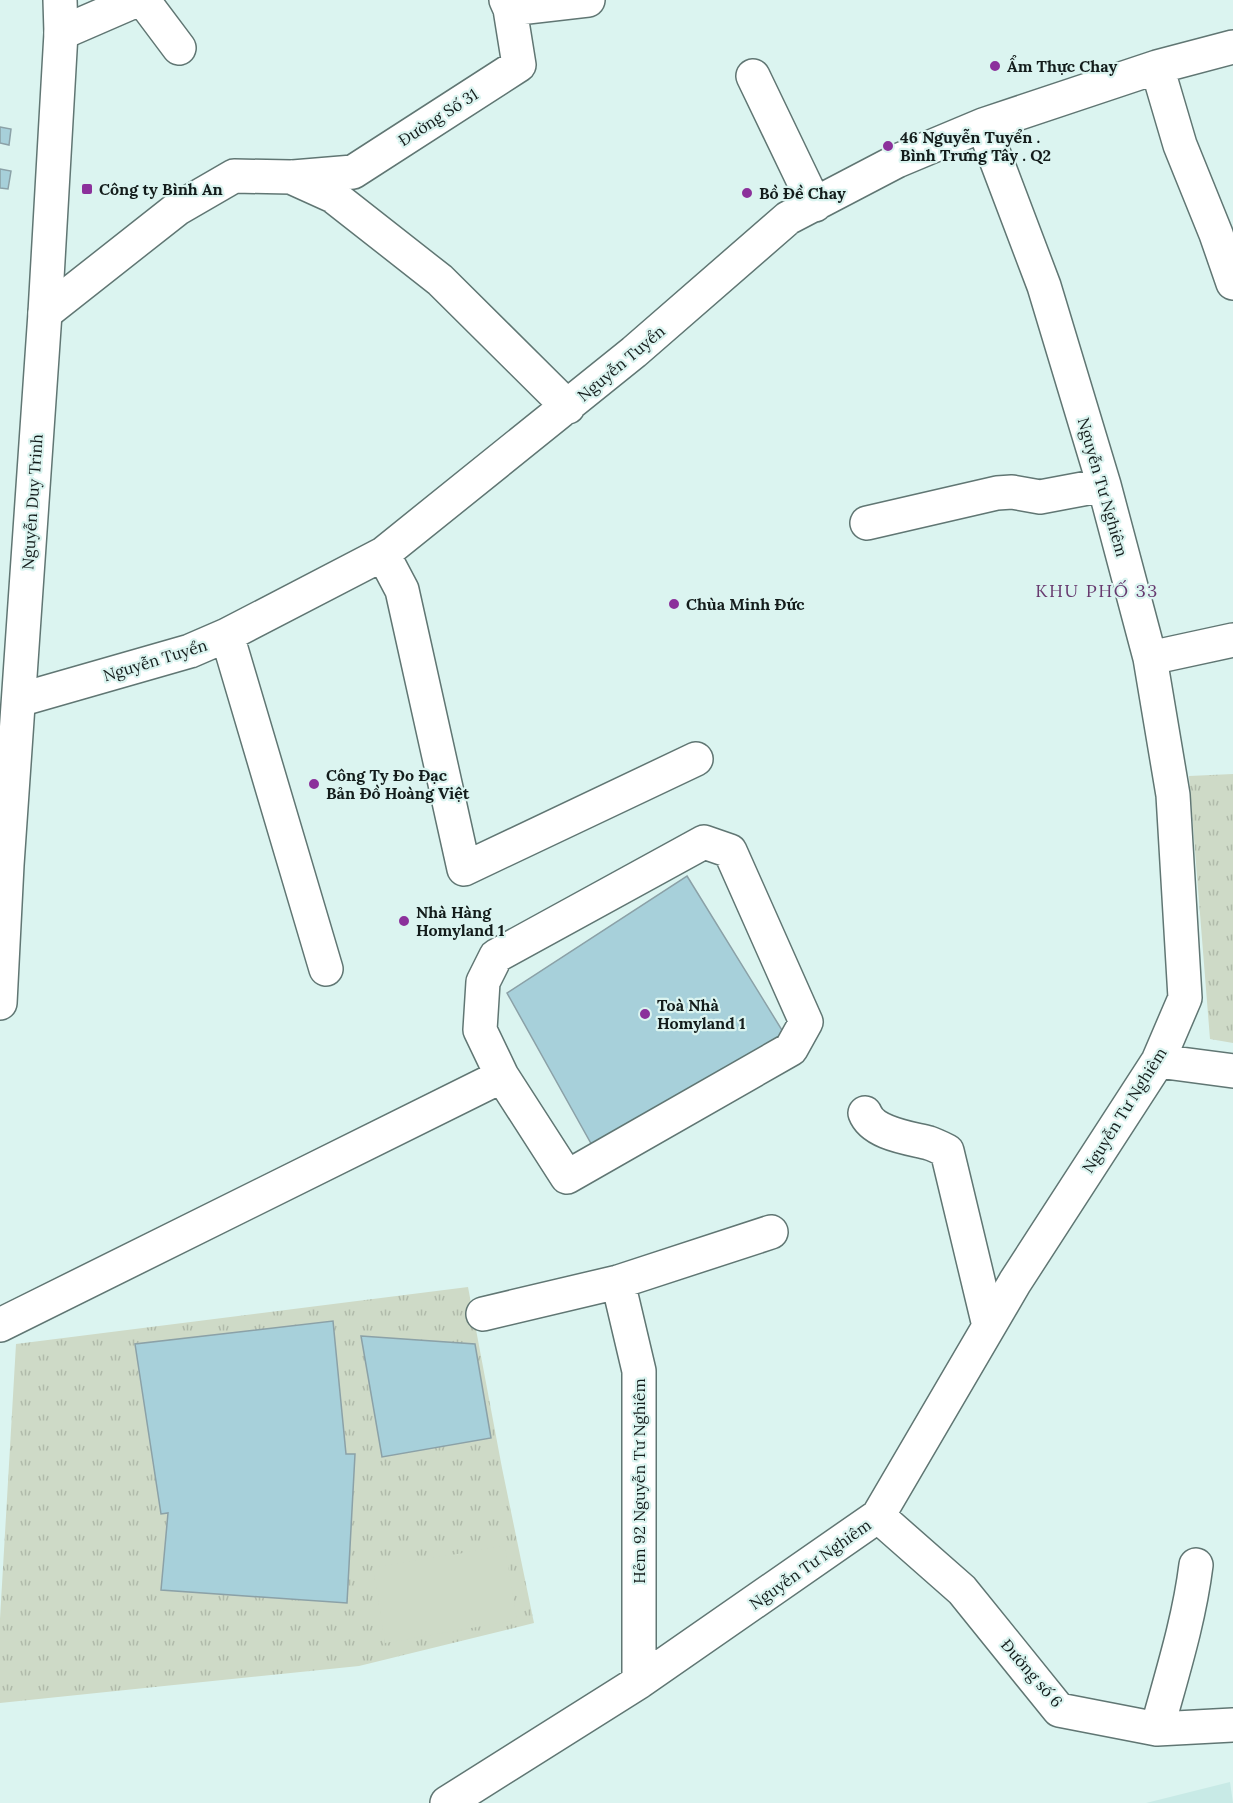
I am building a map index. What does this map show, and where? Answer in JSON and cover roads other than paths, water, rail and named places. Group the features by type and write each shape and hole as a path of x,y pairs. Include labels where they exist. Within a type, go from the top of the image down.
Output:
{"street":[{"name":"Nguyễn Duy Trinh","path":"0,1003 4,865 20,700 61,33 60,0"},
{"path":"61,33 137,0"},
{"path":"143,0 179,48"},
{"path":"508,4 588,0"},
{"name":"Đường Số 31","path":"291,177 353,172 519,65 508,4"},
{"name":"Nguyễn Tuyển","path":"20,700 190,651 227,635 383,554 568,407 788,218 897,161 983,126 1157,67 1233,48"},
{"path":"1157,67 1180,146 1216,234 1233,283"},
{"path":"753,76 815,204"},
{"name":"Nguyễn Tư Nghiêm","path":"447,1803 639,1682 878,1516 1015,1281 1158,1061 1185,998 1173,795 1150,658 1104,485 1044,286 983,126"},
{"path":"45,313 177,209 234,176 291,177 333,196 440,280 568,407"},
{"path":"867,523 997,493 1012,492 1040,497 1104,485"},
{"path":"383,554 402,590 464,869 696,759"},
{"path":"227,635 326,969"},
{"path":"1150,658 1233,640"},
{"path":"704,842 730,851 806,1022 791,1049 567,1177 502,1076 480,1029 483,982 496,956 704,842"},
{"path":"1158,1061 1233,1071"},
{"path":"0,1325 502,1076"},
{"path":"864,1113 867,1119 879,1127 901,1137 932,1143 947,1151 989,1326"},
{"path":"483,1314 618,1282 771,1232"},
{"name":"Hẻm 92 Nguyễn Tư Nghiêm","path":"618,1282 639,1371 639,1682"},
{"name":"Đường số 6","path":"878,1516 962,1590 1059,1710 1157,1729 1233,1726"},
{"path":"1157,1729 1188,1617 1196,1565"}],"place":[{"name":"Ẩm Thực Chay","path":"995,66"},
{"name":"46 Nguyễn Tuyển . Bình Trưng Tây . Q2","path":"888,146"},
{"name":"Công ty Bình An","path":"87,189"},
{"name":"Bồ Đề Chay","path":"747,193"},
{"name":"Chùa Minh Đức","path":"674,604"},
{"name":"Công Ty Đo Đạc Bản Đồ Hoàng Việt","path":"314,784"},
{"name":"Nhà Hàng Homyland 1","path":"404,921"},
{"name":"Toà Nhà Homyland 1","path":"645,1014"}],"district":[{"name":"KHU PHỐ 33","path":"1097,590"}]}
